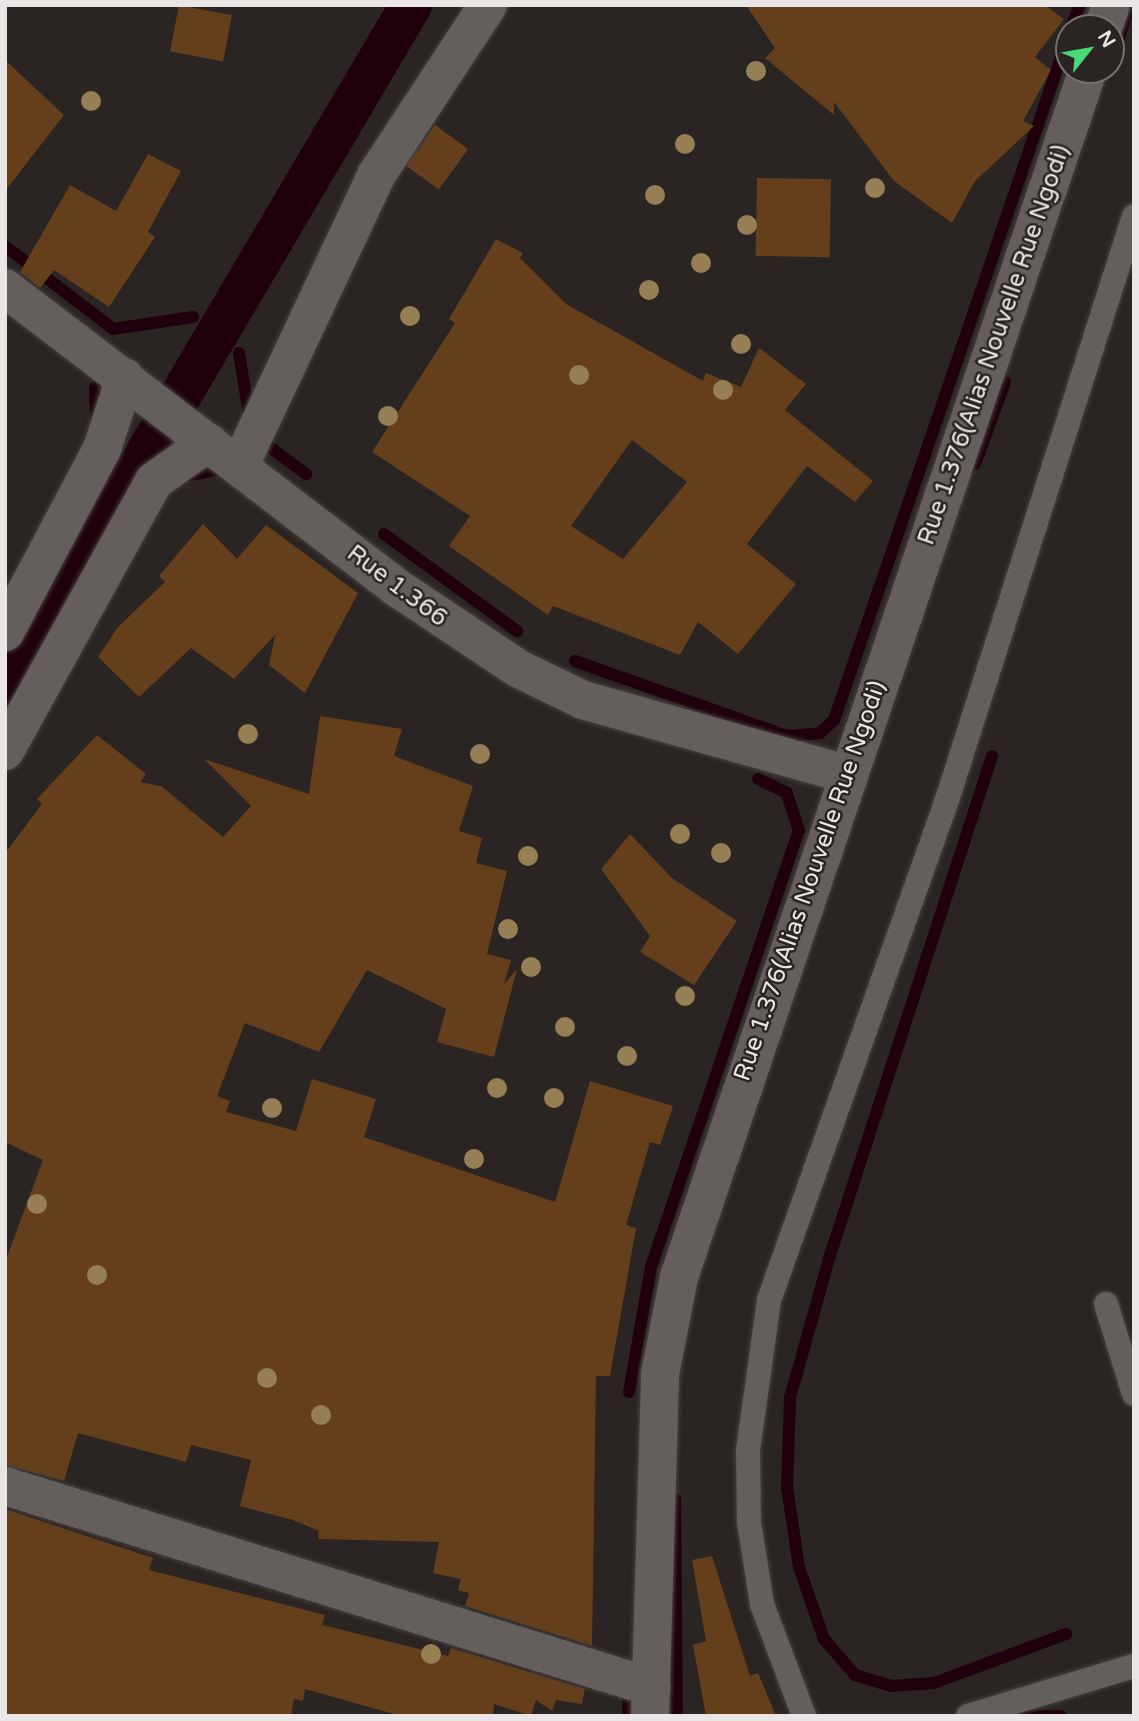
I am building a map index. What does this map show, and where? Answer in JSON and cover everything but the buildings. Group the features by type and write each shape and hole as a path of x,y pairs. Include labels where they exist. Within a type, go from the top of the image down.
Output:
{"street":[{"path":"240,466 383,163 488,5"},
{"name":"Rue 1.376(Alias Nouvelle Rue Ngodi)","path":"651,1702 660,1374 679,1277 846,774 1083,84"},
{"name":"Rue 1.366","path":"5,288 450,626 519,669 583,700 846,774"},
{"path":"5,632 102,449 125,378"},
{"path":"5,751 154,481 209,442"},
{"path":"5,1486 651,1702"}],"lane":[{"path":"804,1716 762,1604 749,1522 748,1450 769,1300 947,800 1134,216"},
{"path":"1106,1304 1134,1394"},
{"path":"968,1716 1134,1666"}],"waterway":[{"path":"5,693 411,5"},
{"path":"1076,14 1080,5"},
{"path":"1125,19 1130,5"},
{"path":"575,661 787,736 820,733 834,720 1055,75"},
{"path":"5,246 113,329 193,317"},
{"path":"239,353 250,421"},
{"path":"975,464 1005,382"},
{"path":"95,387 96,422"},
{"path":"259,439 306,474"},
{"path":"182,477 221,469 228,474"},
{"path":"384,534 517,631"},
{"path":"992,756 829,1259 790,1398 787,1487 799,1567 824,1639 855,1675 890,1686 934,1683 1066,1634"},
{"path":"629,1392 651,1267 799,831 787,793 758,779"},
{"path":"675,1499 677,1716"},
{"path":"628,1716 629,1685"},
{"path":"1025,1716 1061,1716"}]}
